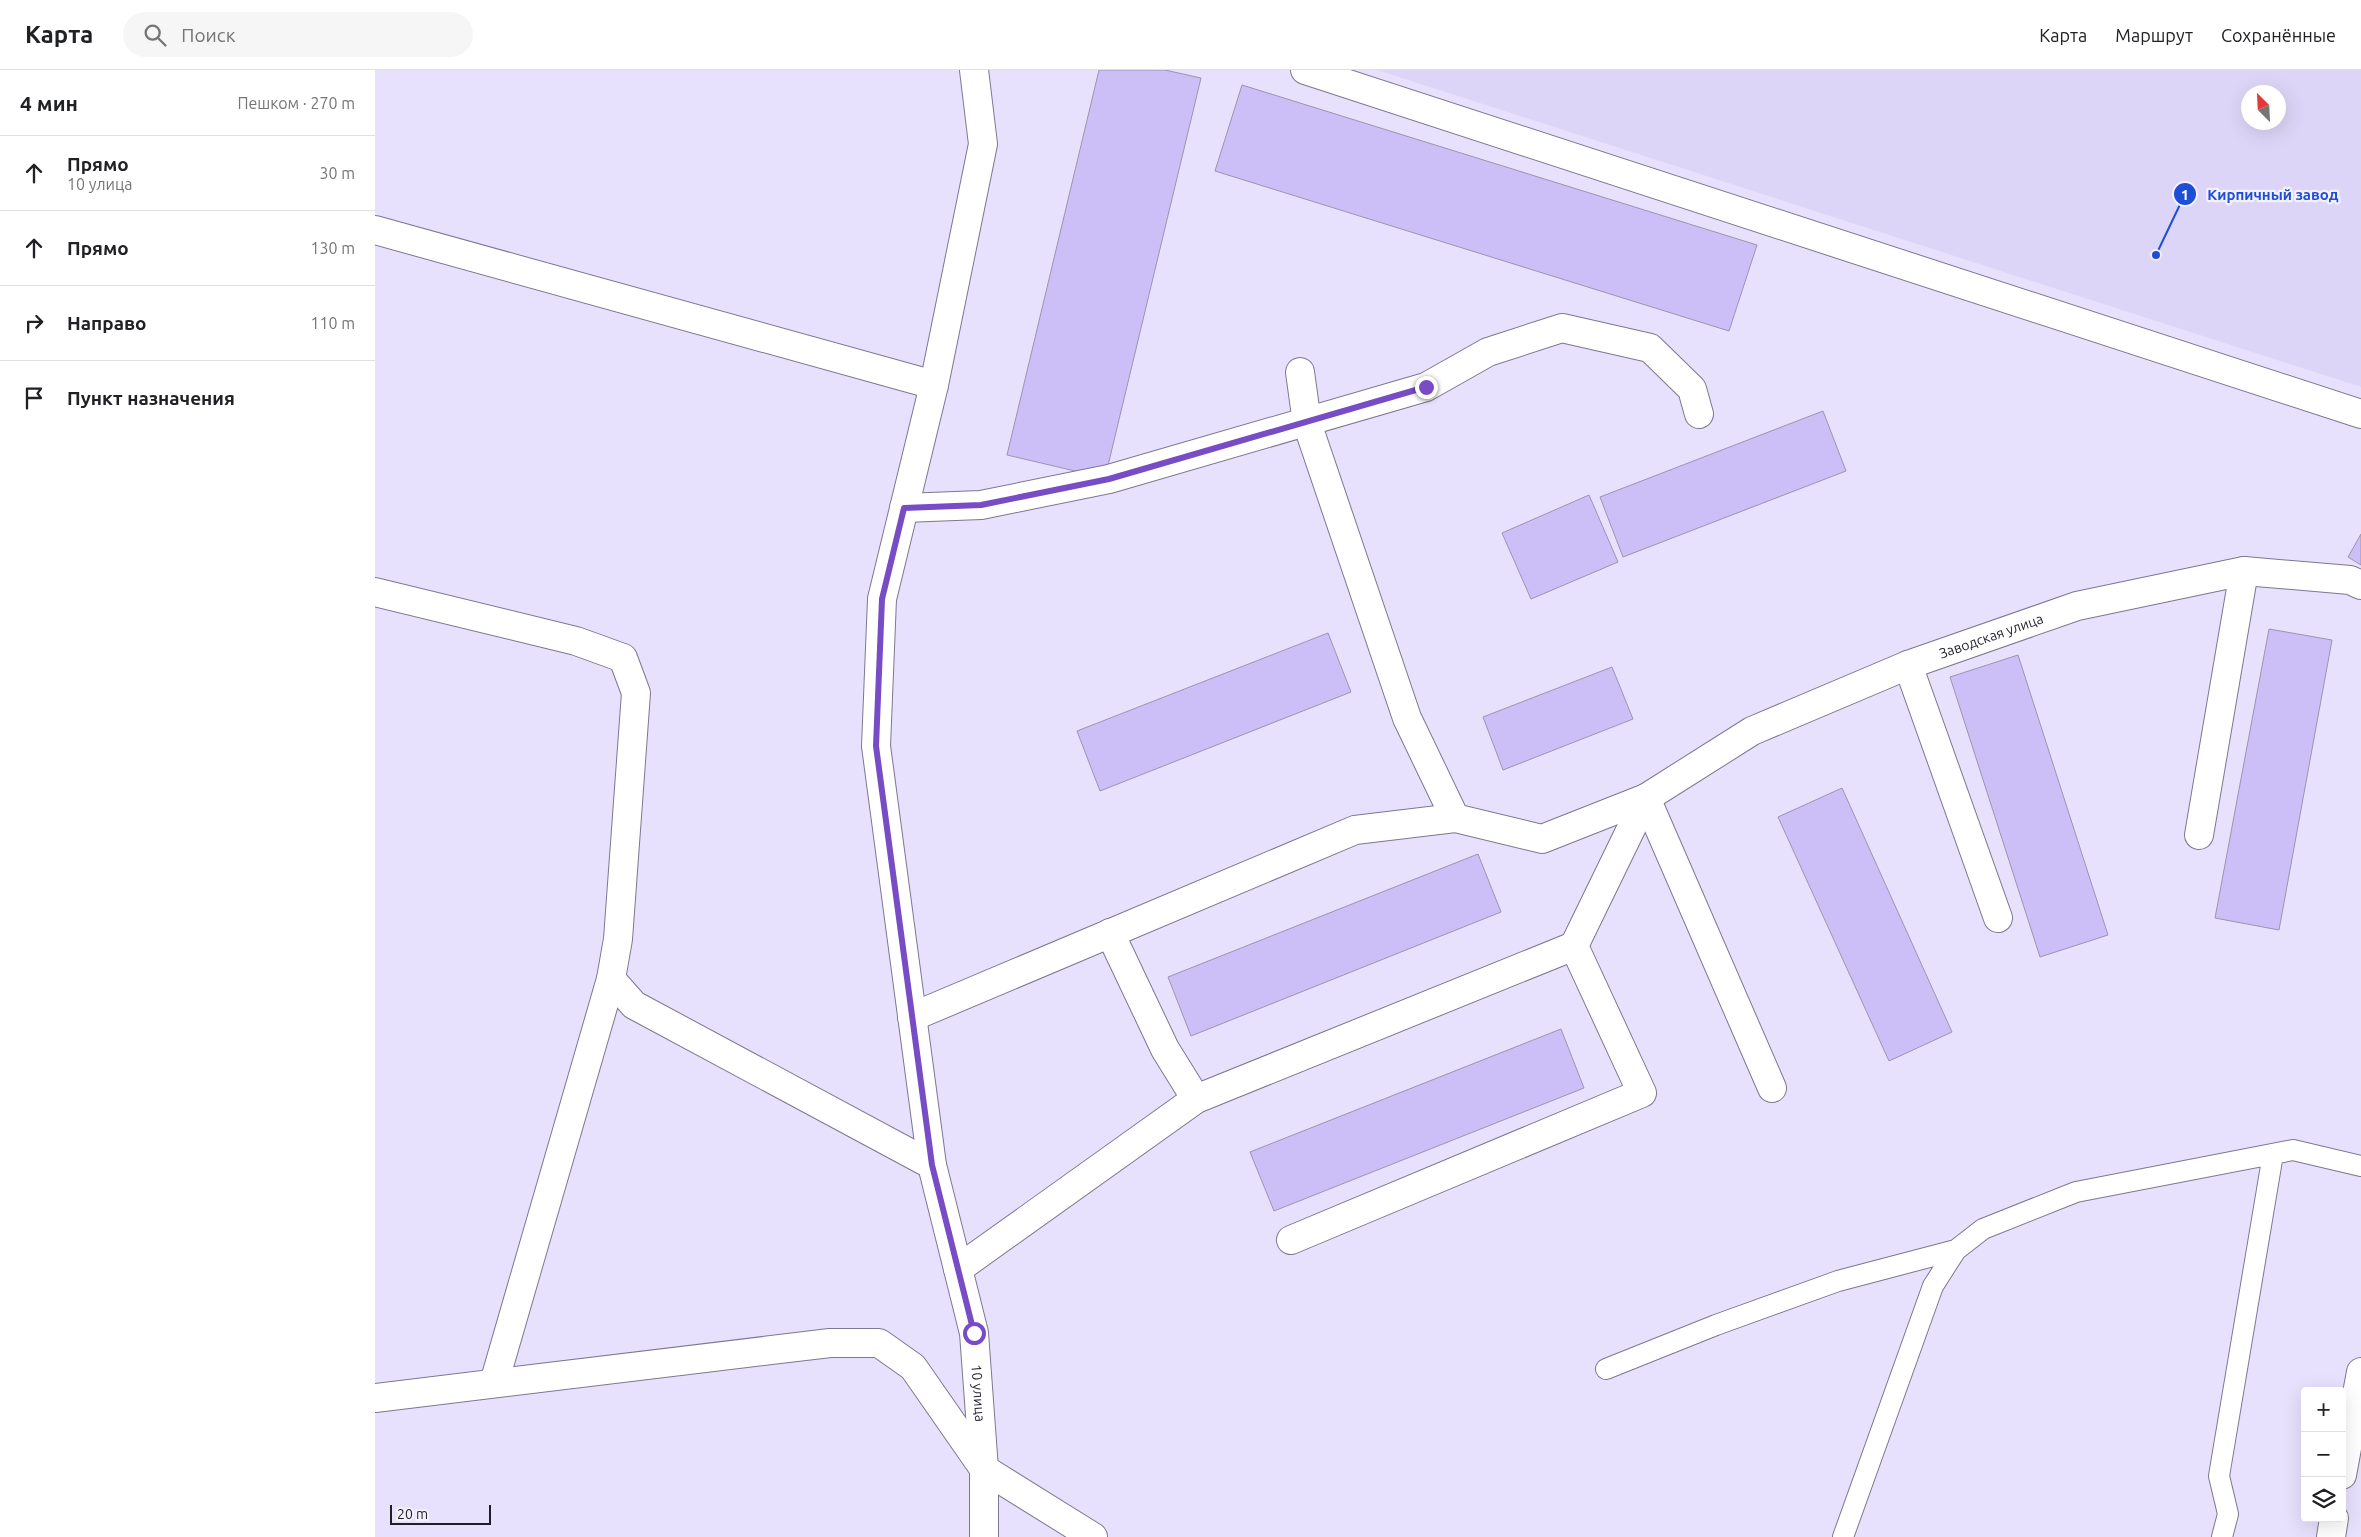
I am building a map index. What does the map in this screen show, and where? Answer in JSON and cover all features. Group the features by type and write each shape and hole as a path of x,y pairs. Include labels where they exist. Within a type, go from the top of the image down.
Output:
{"street":[{"name":"10 улица","path":"974,70 983,144 934,385 882,599 876,746 932,1165 974,1333 984,1469 984,1537"},
{"path":"1305,70 2361,414"},
{"path":"375,230 934,385"},
{"path":"904,508 981,505 1109,479 1426,387 1488,352 1562,328 1650,348 1692,389 1699,414"},
{"path":"911,1017 1355,830 1455,818 1407,718 1307,423 1300,372"},
{"path":"2199,835 2244,571"},
{"name":"Заводская улица","path":"1455,818 1542,839 1647,798 1752,731 1908,664 2077,606 2244,571 2350,580 2361,585"},
{"path":"375,592 576,641 623,658 636,693 618,939 611,979 495,1383"},
{"path":"1908,664 1998,918"},
{"path":"958,1269 1195,1099 1574,946 1647,798"},
{"path":"1647,798 1772,1088"},
{"path":"1110,933 1165,1049 1195,1099"},
{"path":"1291,1240 1642,1093 1574,946"},
{"path":"611,979 634,1005 932,1165"},
{"path":"375,1398 830,1343 879,1343 913,1367 984,1469 1093,1537"},
{"path":"2346,1453 2361,1372"},
{"path":"2331,1537 2333,1522"}],"lane":[{"path":"1843,1537 1933,1286 1956,1250 1983,1229 2075,1192 2293,1150 2361,1166"},
{"path":"2222,1537 2228,1514 2219,1476 2273,1154"},
{"path":"1606,1368 1716,1325 1838,1281 1956,1250"}],"shaded area":[{"path":"1377,70 2361,70 2361,387"}],"building":[{"path":"1099,70 1165,70 1201,78 1105,478 1007,455"},
{"path":"1242,85 1757,245 1729,331 1215,171"},
{"path":"1823,411 1846,471 1623,557 1600,497"},
{"path":"1589,495 1618,562 1531,599 1502,533"},
{"path":"2361,534 2361,565 2348,557"},
{"path":"2269,629 2332,640 2279,930 2215,918"},
{"path":"1328,633 1351,692 1100,791 1077,731"},
{"path":"2018,655 2108,935 2040,957 1950,677"},
{"path":"1612,667 1633,719 1503,770 1483,717"},
{"path":"1842,788 1952,1032 1889,1061 1778,817"},
{"path":"1478,854 1501,912 1191,1036 1168,977"},
{"path":"1561,1029 1584,1088 1274,1211 1250,1152"}],"place":[{"name":"Кирпичный завод","path":"2156,255"}],"route":[{"path":"974,1333 932,1165 876,746 882,599 904,508 981,505 1109,479 1426,387"}]}
